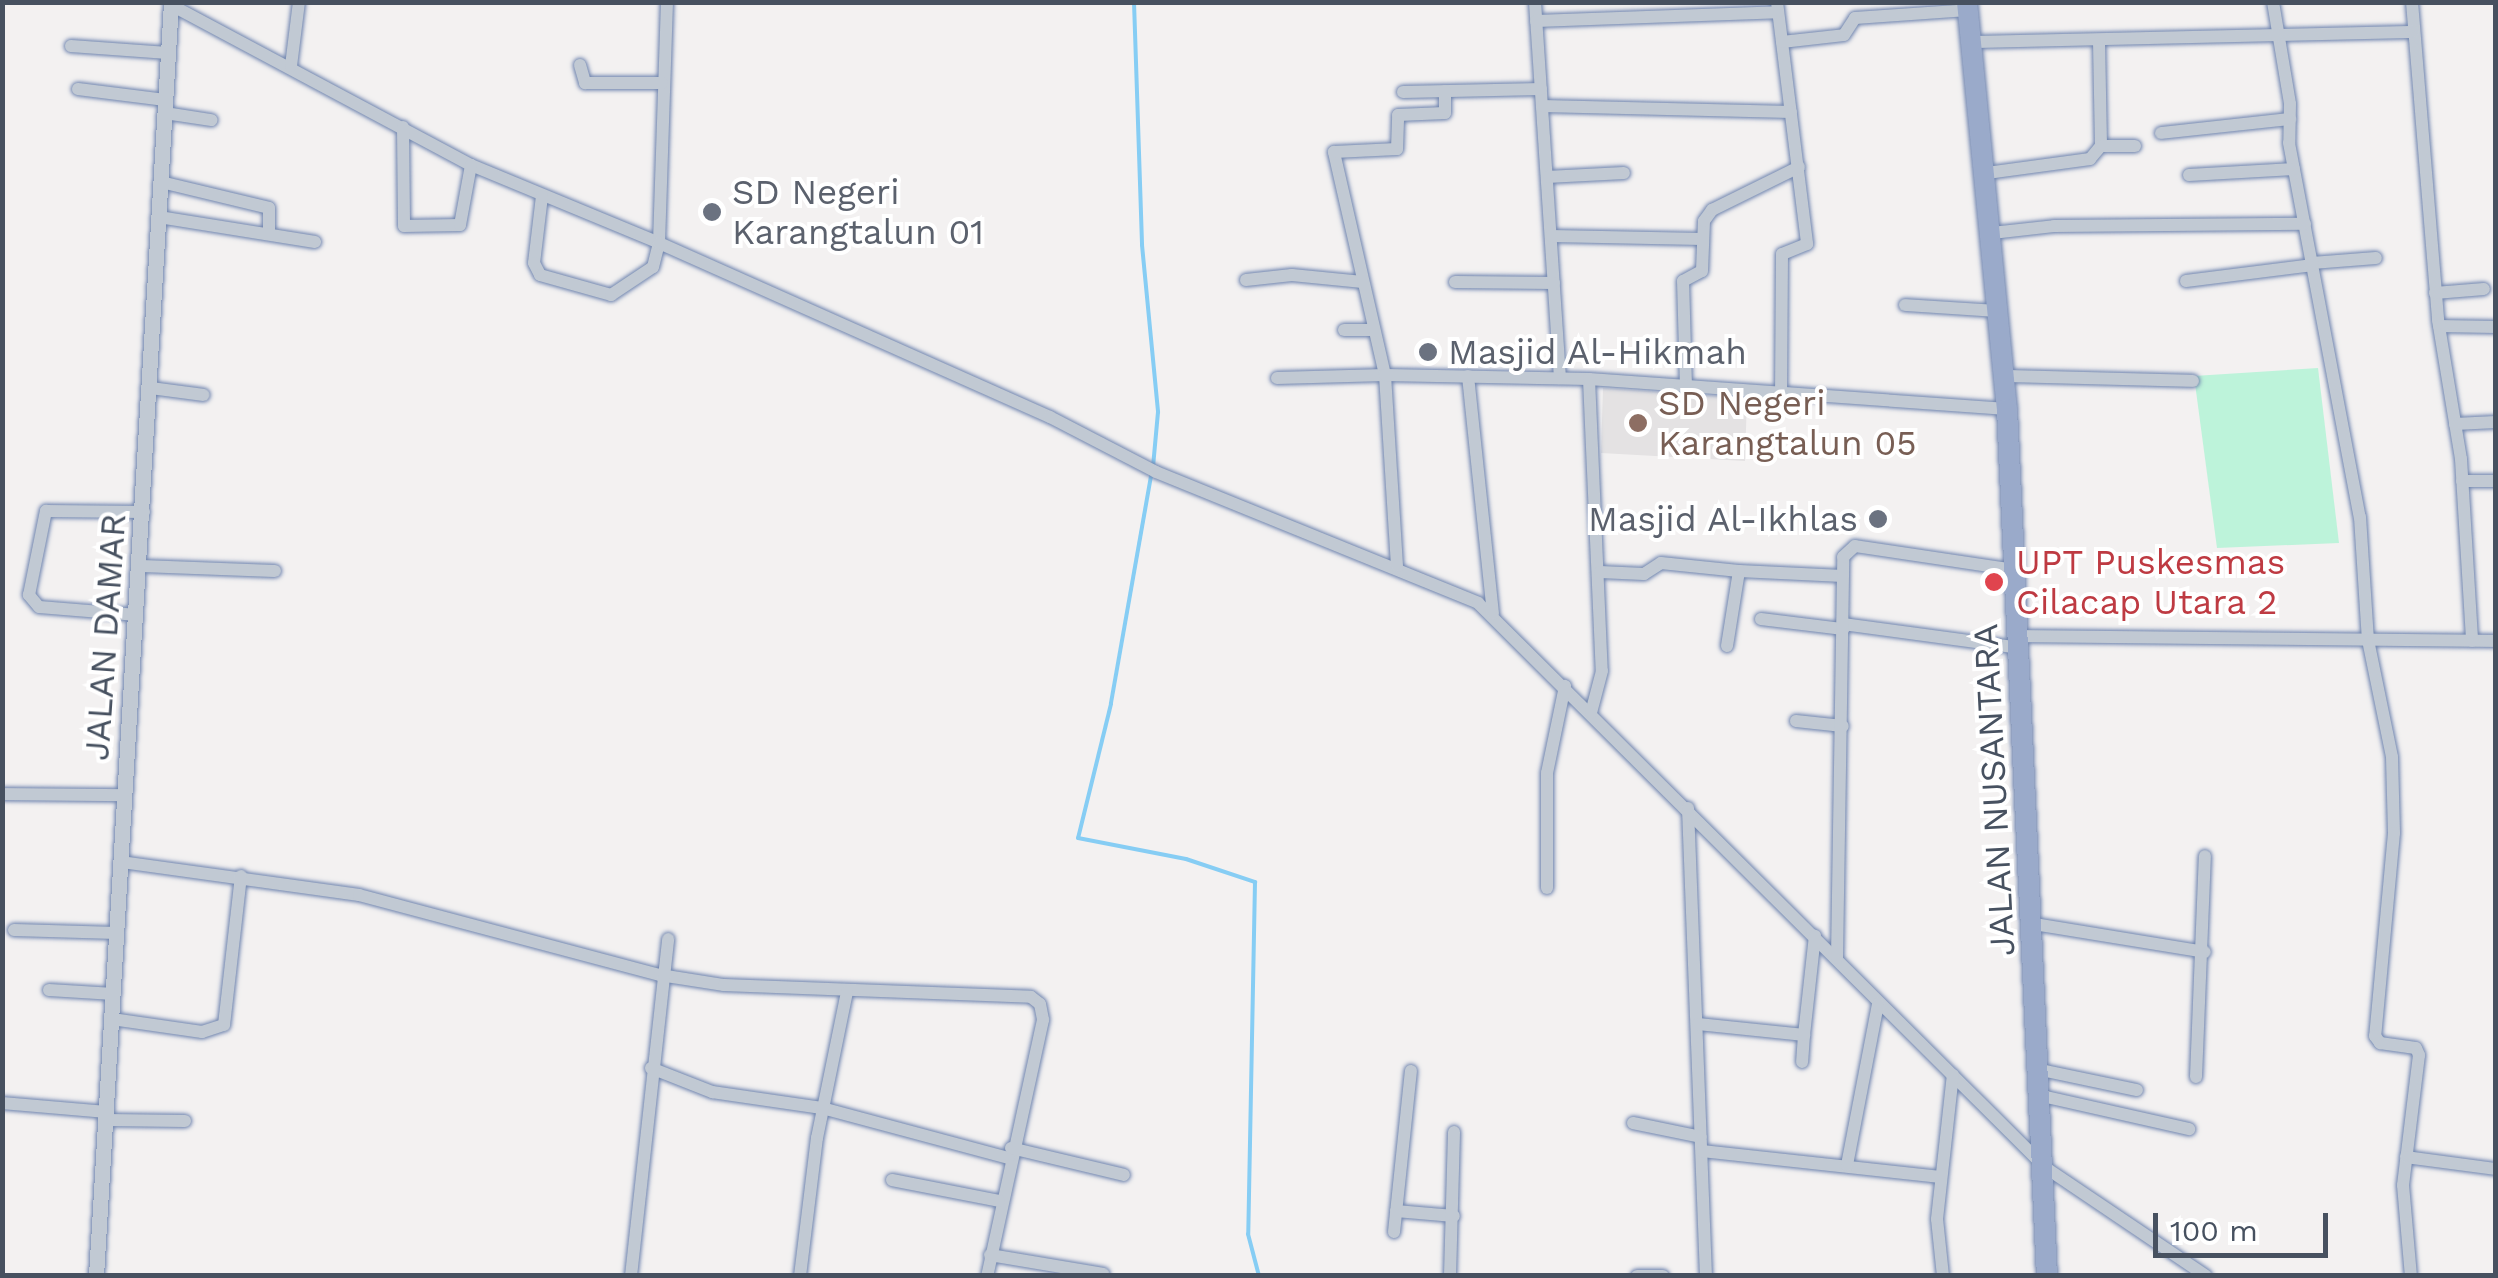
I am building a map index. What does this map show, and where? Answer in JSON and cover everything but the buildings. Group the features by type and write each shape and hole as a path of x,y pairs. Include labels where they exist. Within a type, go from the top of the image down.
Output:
{"highway":[{"name":"JALAN NUSANTARA","path":"1967,6 1987,174 2007,410 2046,1168 2046,1276"}],"street":[{"path":"292,66 299,2"},
{"path":"542,196 534,263 548,278 611,296 647,273 658,243 667,2"},
{"path":"1535,2 1560,378"},
{"path":"2273,2 2281,35 2294,169 2360,517 2368,640 2395,787 2375,1036 2380,1043 2416,1048 2419,1055 2406,1157 2411,1276"},
{"path":"2412,2 2435,293 2462,481 2472,641"},
{"path":"171,4 471,165 658,243 1050,417 1151,469 1397,566 1493,614 1837,958 1878,1004 2046,1168 2206,1276"},
{"name":"JALAN DAMAR","path":"96,1276 141,566 171,4"},
{"path":"1782,42 1844,36 1855,18 1967,6"},
{"path":"1536,21 1777,8 1807,244 1782,254 1780,395"},
{"path":"1971,42 2414,32"},
{"path":"1987,174 2090,160 2101,146 2098,41"},
{"path":"71,46 168,53"},
{"path":"580,65 585,83 662,82"},
{"path":"78,89 165,106 212,120"},
{"path":"1402,92 1541,89"},
{"path":"1397,566 1385,375 1334,152 1397,149 1398,115 1445,113 1445,91"},
{"path":"1542,106 1791,112"},
{"path":"2161,132 2290,119"},
{"path":"403,127 404,226 460,225 471,165"},
{"path":"2101,146 2135,146"},
{"path":"1686,387 1683,281 1702,271 1702,239 1712,210 1799,168"},
{"path":"2189,175 2294,169"},
{"path":"1547,176 1624,172"},
{"path":"161,182 269,208 269,233"},
{"path":"159,217 315,242"},
{"path":"1992,234 2054,226 2305,224"},
{"path":"1551,236 1702,239"},
{"path":"2186,281 2376,258"},
{"path":"1246,280 1292,274 1363,282"},
{"path":"1456,282 1554,284"},
{"path":"2435,293 2484,289"},
{"path":"1905,305 1998,310"},
{"path":"2439,326 2496,327"},
{"path":"1344,330 1374,330"},
{"path":"1277,378 1385,375 1589,379 2007,410"},
{"path":"1468,376 1493,614"},
{"path":"2004,376 2194,380"},
{"path":"1589,379 1602,671 1590,713"},
{"path":"151,388 204,395"},
{"path":"2455,424 2496,422"},
{"path":"2462,481 2496,480"},
{"path":"136,615 39,607 30,595 46,510 144,512"},
{"path":"1837,958 1843,557 1855,546 2016,570"},
{"path":"1600,572 1644,574 1661,563 1843,576"},
{"path":"141,566 275,571"},
{"path":"1727,646 1739,571"},
{"path":"1762,619 2019,642 2496,641"},
{"path":"1547,888 1547,773 1565,686"},
{"path":"1796,721 1843,726"},
{"path":"2,794 124,795"},
{"path":"1688,808 1706,1276"},
{"path":"2196,1077 2205,952 2206,856"},
{"path":"121,862 241,876 412,908 660,976 847,992 1030,997 1040,1004 1043,1020 999,1200 987,1276"},
{"path":"112,1019 202,1032 224,1025 241,876"},
{"path":"2034,924 2205,952"},
{"path":"14,930 117,932"},
{"path":"1802,1062 1815,936"},
{"path":"631,1276 660,976 668,939"},
{"path":"50,990 114,994"},
{"path":"800,1276 822,1108 847,992"},
{"path":"1847,1166 1878,1004"},
{"path":"1698,1024 1804,1035"},
{"path":"652,1068 712,1092 822,1108 1124,1176"},
{"path":"2041,1070 2137,1090"},
{"path":"1394,1232 1411,1072"},
{"path":"1943,1276 1937,1236 1953,1074"},
{"path":"2042,1096 2189,1129"},
{"path":"2,1103 186,1121"},
{"path":"1634,1123 1701,1144 1941,1177"},
{"path":"1454,1132 1450,1275 1463,1276"},
{"path":"2406,1157 2496,1169"},
{"path":"892,1180 999,1200"},
{"path":"1396,1211 1454,1216"},
{"path":"990,1256 1103,1274"},
{"path":"1637,1276 1664,1276"}],"shaded area":[{"path":"1603,388 1676,393 1676,416 1678,394 1747,397 1745,461 1601,453"}],"green space":[{"path":"2318,368 2339,543 2217,548 2194,376"}],"waterway":[{"path":"1134,2 1142,245 1158,412 1153,467"},
{"path":"1151,476 1111,704 1078,838 1186,859 1255,882 1248,1234 1259,1276"}],"place":[{"name":"SD Negeri Karangtalun 01","path":"712,212"},
{"name":"Masjid Al-Hikmah","path":"1428,352"},
{"name":"SD Negeri Karangtalun 05","path":"1638,423"},
{"name":"Masjid Al-Ikhlas","path":"1878,519"},
{"name":"UPT Puskesmas Cilacap Utara 2","path":"1994,582"}]}
